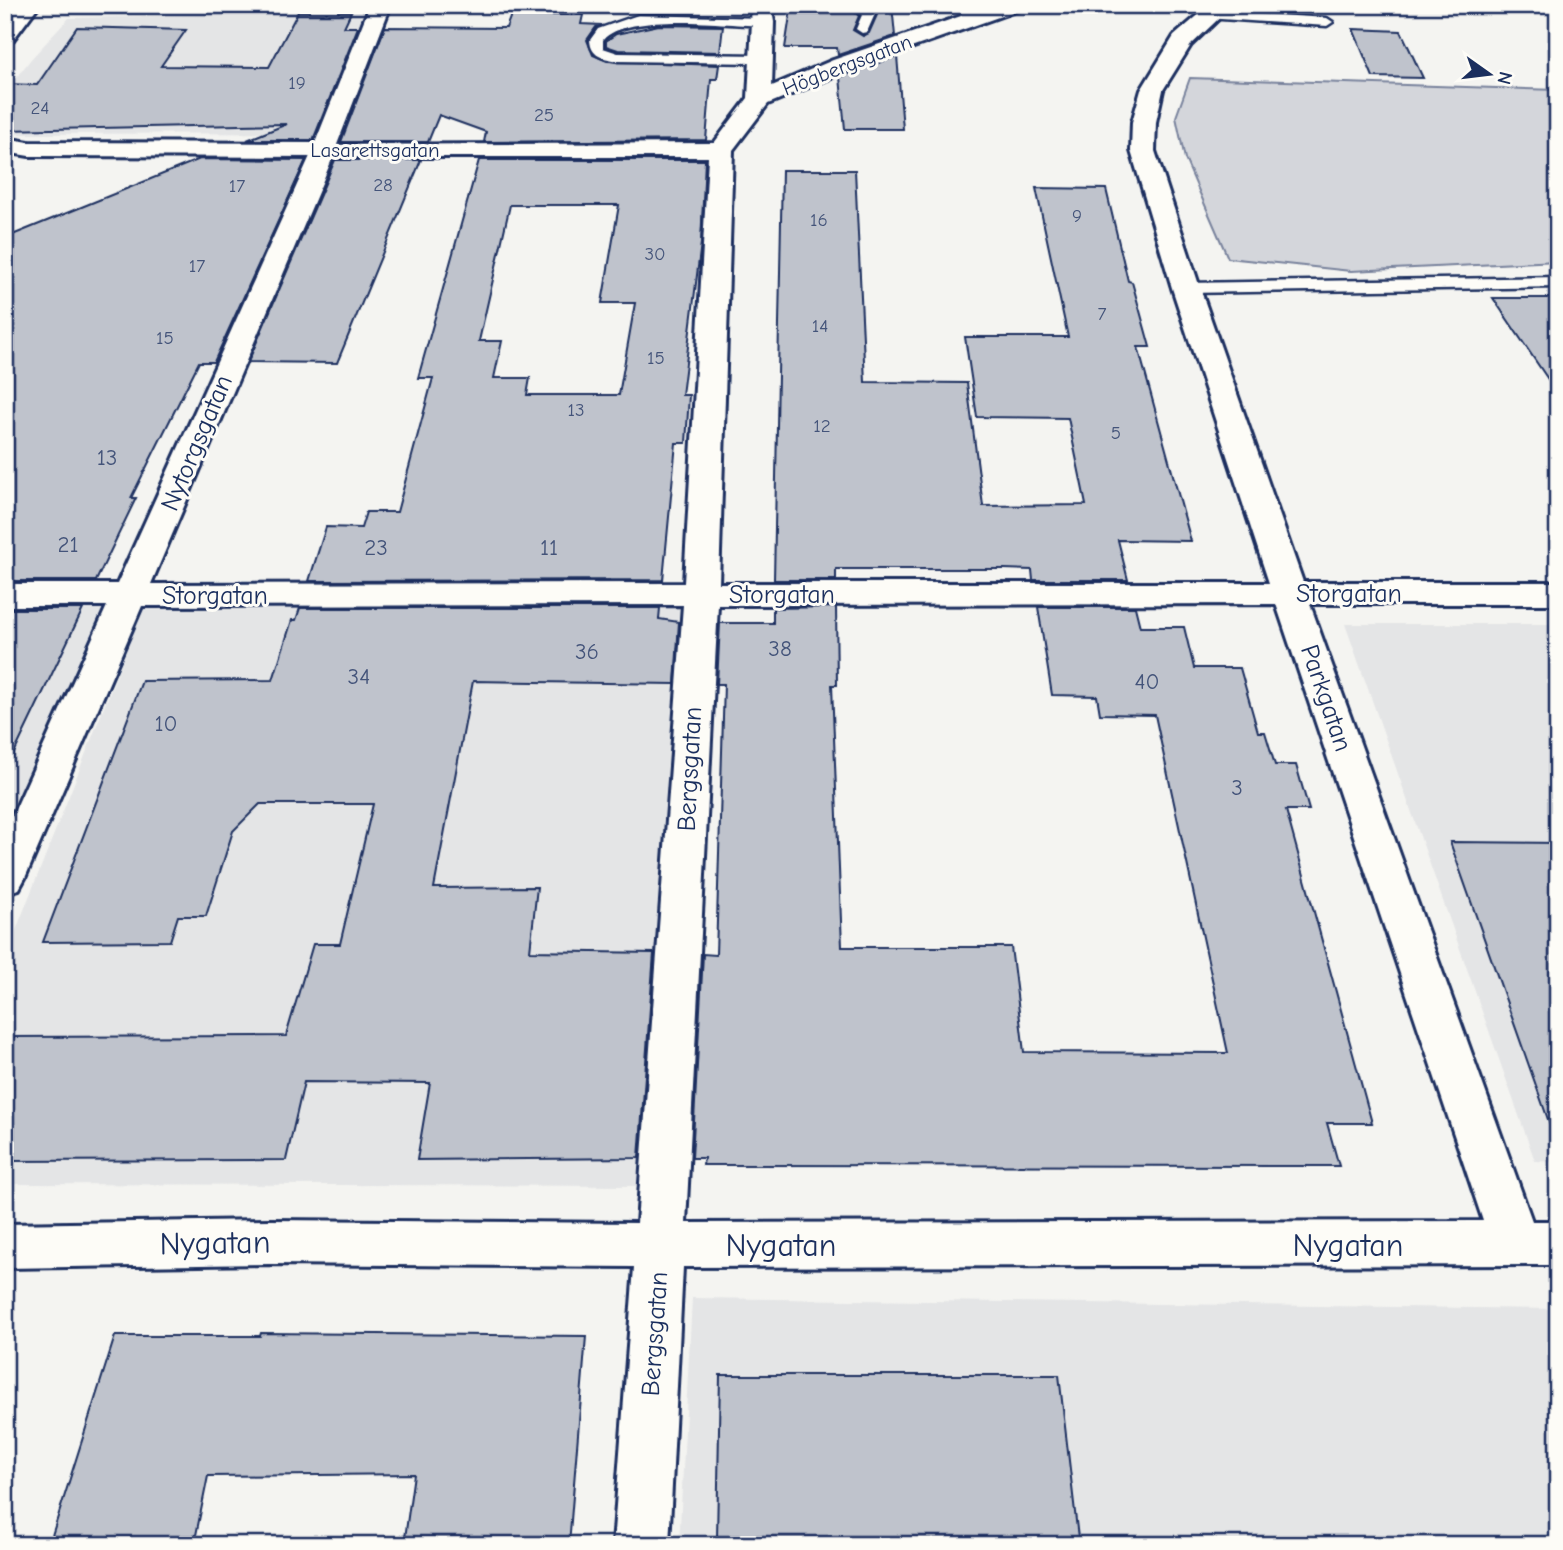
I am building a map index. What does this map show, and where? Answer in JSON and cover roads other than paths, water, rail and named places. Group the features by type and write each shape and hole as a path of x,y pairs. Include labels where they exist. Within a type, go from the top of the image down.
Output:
{"main road":[{"path":"5,35 29,5"},
{"name":"Nytorgsgatan","path":"5,878 131,596 324,150 381,5"},
{"name":"Högbergsgatan","path":"760,99 968,14 1014,5"},
{"name":"Parkgatan","path":"1217,10 1182,41 1152,90 1144,122 1143,151 1186,288 1291,595 1537,1242"},
{"path":"721,150 760,99 762,12"},
{"name":"Lasarettsgatan","path":"13,149 721,150"},
{"name":"Bergsgatan","path":"641,1545 701,595 721,150"},
{"name":"Storgatan","path":"5,595 1558,593"},
{"name":"Nygatan","path":"5,1247 270,1242 1410,1245 1537,1242"}],"lane":[{"path":"761,59 618,57 603,54 597,49 596,40 603,32 617,25 638,19 762,12 789,5"},
{"path":"856,5 869,14 862,29"},
{"path":"1217,10 1327,22"},
{"path":"1186,288 1558,282"}]}
